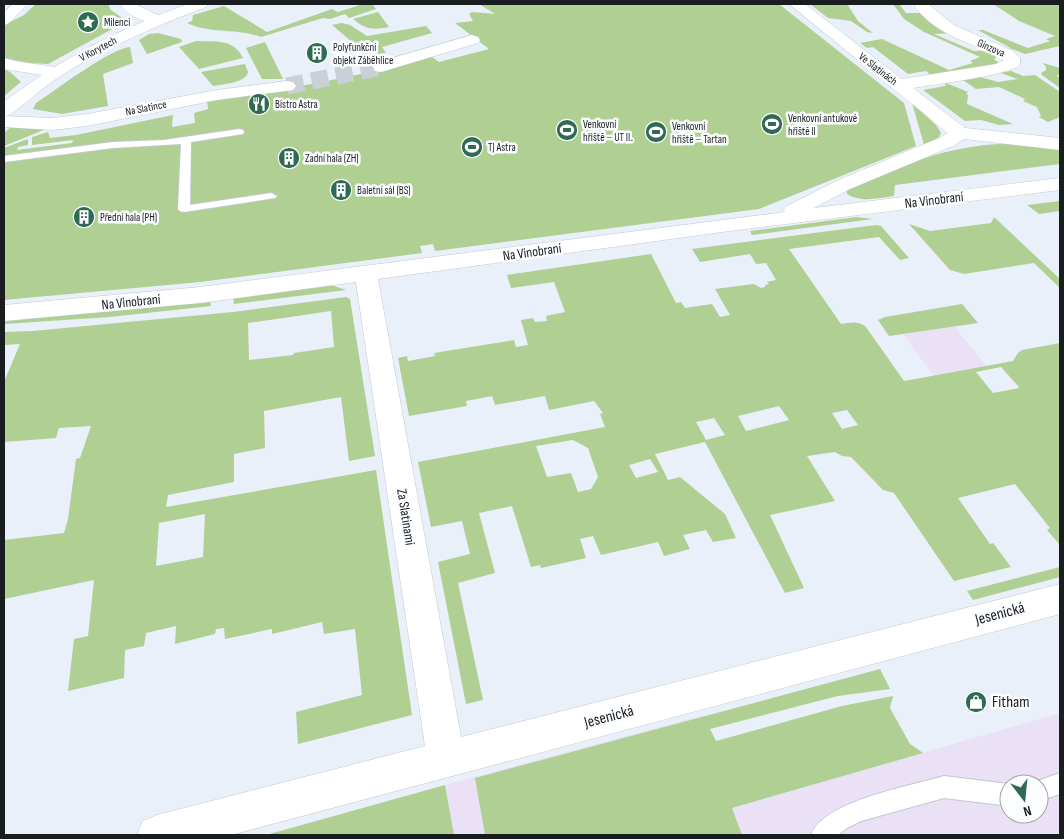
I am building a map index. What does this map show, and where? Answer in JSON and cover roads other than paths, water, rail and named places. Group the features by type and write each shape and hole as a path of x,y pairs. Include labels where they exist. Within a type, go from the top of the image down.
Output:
{"street":[{"path":"4,20 21,4"},
{"path":"128,4 129,7 157,20"},
{"name":"V Korytech","path":"4,111 55,72 106,44 157,20 201,4"},
{"name":"Ve Slatinách","path":"796,4 960,133"},
{"name":"Ginzova","path":"898,84 1000,68 1012,63 1012,58 1001,51 940,24 921,5"},
{"path":"381,68 472,40"},
{"path":"4,63 11,66 55,72"},
{"name":"Na Slatince","path":"4,122 52,124 87,120 217,95 287,86"},
{"path":"775,219 843,185 946,142 960,133 1060,144"},
{"name":"Na Vinobraní","path":"4,313 200,296 775,219 1060,184"},
{"name":"Za Slatinami","path":"366,274 446,759"},
{"name":"Jesenická","path":"157,835 1060,599"}],"lane":[{"path":"4,159 113,145 186,140 239,132"},
{"path":"186,140 184,209 271,196"},
{"path":"822,835 839,820 859,811 944,787 999,794"}],"tunnel":[{"path":"287,86 381,67"}],"place":[{"name":"Milenci","path":"88,22"},
{"name":"Polyfunkční objekt Záběhlice","path":"317,53"},
{"name":"Bistro Astra","path":"259,104"},
{"name":"Venkovní antukové hřiště II","path":"772,124"},
{"name":"Venkovní hřiště – UT II.","path":"567,130"},
{"name":"Venkovní hřiště – Tartan","path":"656,132"},
{"name":"TJ Astra","path":"472,147"},
{"name":"Zadní hala (ZH)","path":"289,158"},
{"name":"Baletní sál (BS)","path":"341,190"},
{"name":"Přední hala (PH)","path":"84,217"},
{"name":"Fitham","path":"976,702"}]}
